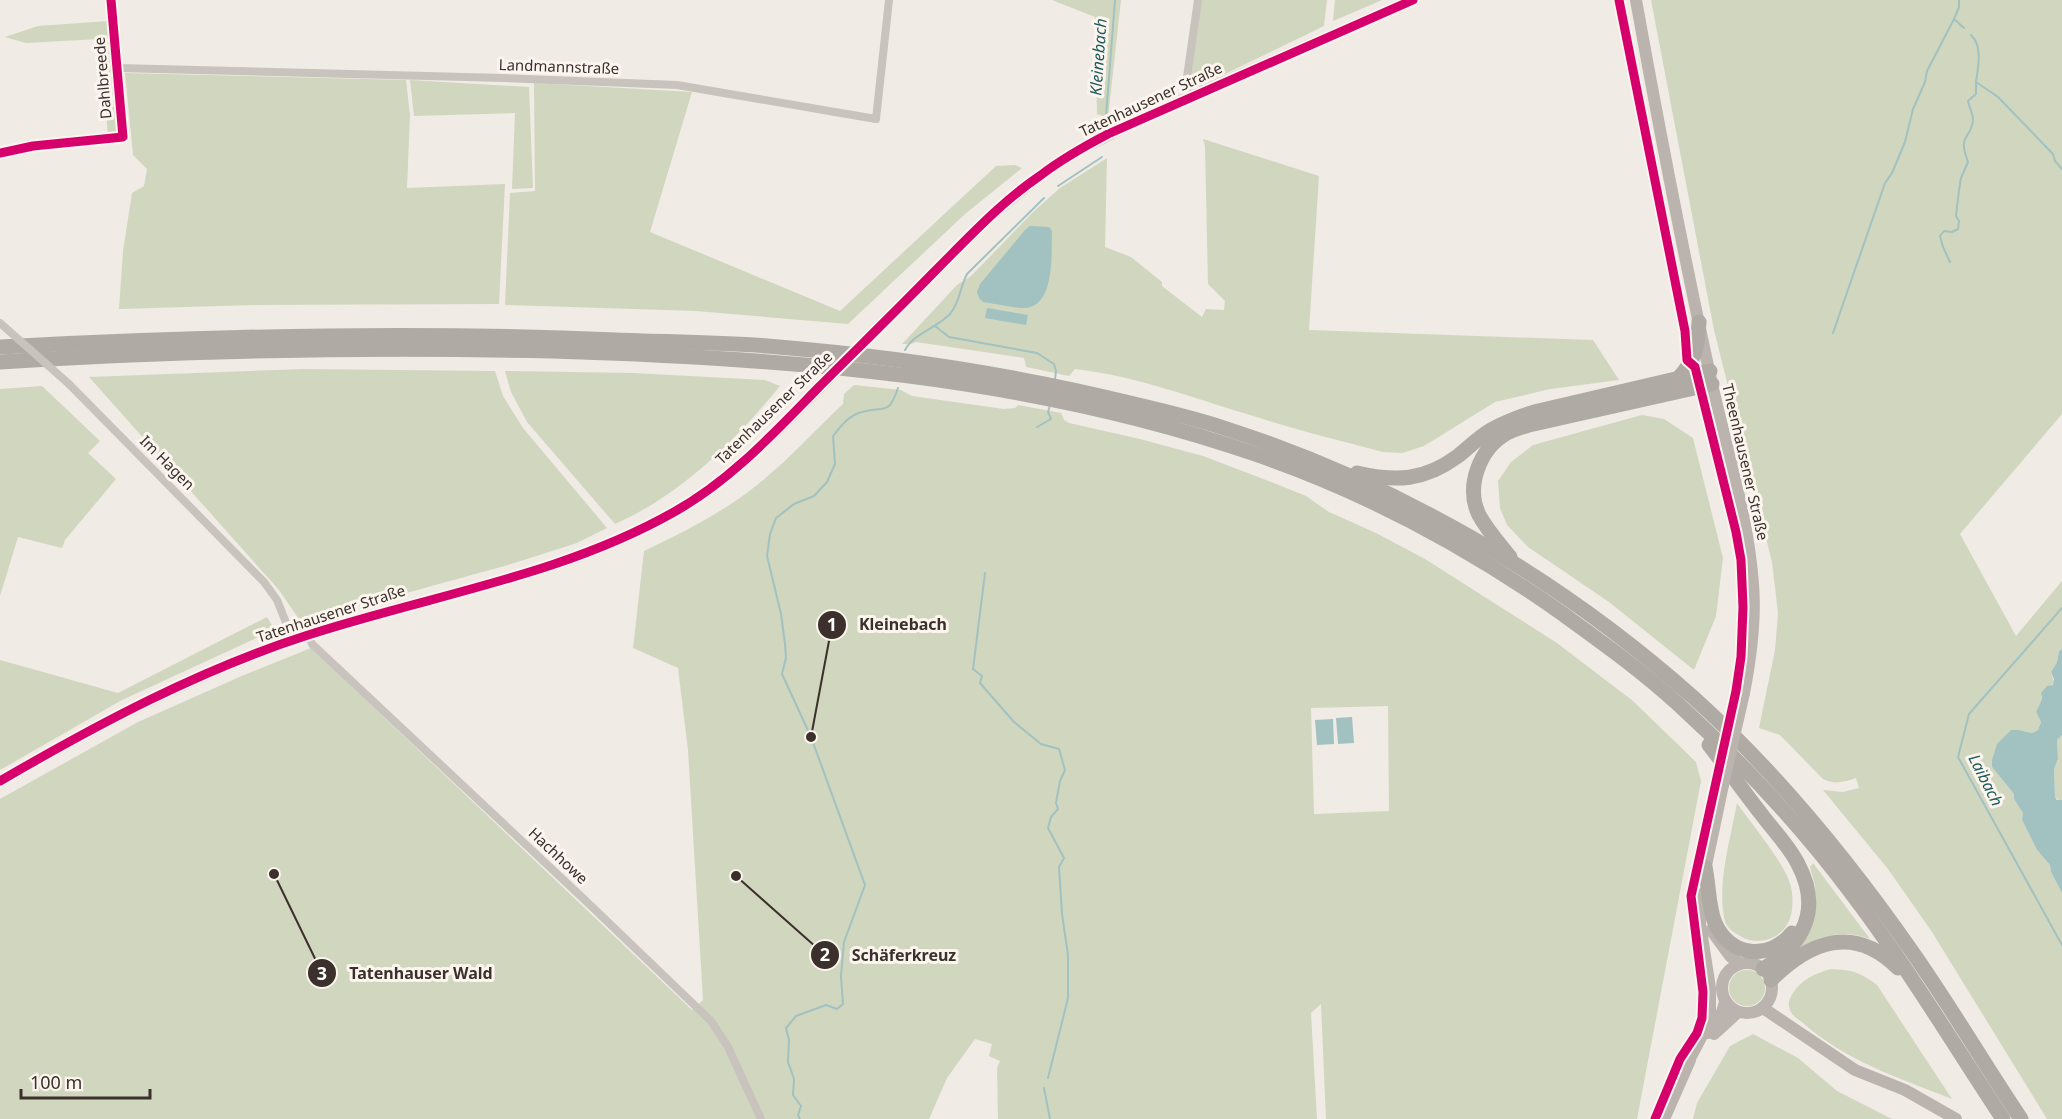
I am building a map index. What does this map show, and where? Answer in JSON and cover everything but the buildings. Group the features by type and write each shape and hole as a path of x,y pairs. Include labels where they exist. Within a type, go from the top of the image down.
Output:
{"highway":[{"path":"1678,379 1691,364 1697,351 1699,322"},
{"path":"0,347 129,340 389,335 544,337 763,346 868,356 1220,427 1328,466 1468,535 1582,608 1632,646 1740,742 1802,809 1854,872 1914,954 2020,1119"},
{"path":"0,362 263,349 582,352 855,369 1021,386"},
{"path":"1328,466 1386,479 1407,479 1445,465 1489,431 1507,421 1534,412 1678,379 1711,378"},
{"path":"1516,564 1486,527 1478,513 1474,496 1479,466 1484,454 1493,444 1507,433 1529,424 1711,378"},
{"path":"1068,395 1260,455 1400,516 1477,557 1596,638 1674,700 1756,780 1807,837 1848,889 1914,983 2003,1119"},
{"path":"1674,700 1792,854 1804,878 1809,908 1803,931 1767,974"},
{"path":"1705,867 1715,923 1724,938 1747,951 1766,952 1784,943 1797,927 1807,891"},
{"path":"1767,974 1781,970 1815,948 1840,941 1859,943 1876,950 1894,963 1914,983"}],"street":[{"name":"Dahlbreede","path":"0,153 33,146 123,137 111,0"},
{"name":"Landmannstraße","path":"117,68 677,85 876,119 889,0"},
{"path":"1191,97 1187,77 1198,0"},
{"name":"Tatenhausener Straße","path":"0,781 130,709 236,661 308,635 554,566 618,540 675,511 718,482 765,443 990,216 1039,176 1108,134 1413,0"},
{"name":"Theenhausener Straße","path":"1636,0 1676,212 1711,378 1743,512 1751,559 1754,618 1752,650 1705,867 1702,894 1707,923 1728,972"},
{"name":"Im Hagen","path":"0,323 69,384 264,582 277,600 293,640"},
{"name":"Hachhowe","path":"308,635 312,644 587,902 711,1022 728,1047 761,1119"},
{"path":"1664,1119 1686,1066 1706,1028 1710,1011 1710,988 1700,924 1702,894"},
{"name":"Theenhausener Straße","path":"1711,931 1730,956 1740,964"},
{"path":"1686,1066 1722,1012 1725,1002 1721,987 1728,972 1740,964 1748,963 1767,974 1772,990 1766,1004 1755,1013 1738,1012 1725,1002"},
{"path":"1766,1004 1776,1008 1812,1043 1855,1070 1905,1090 1956,1119"},
{"path":"1674,1095 1709,1040 1729,1018 1738,1012"}],"green space":[{"path":"1052,0 1121,0 1108,118 1097,114 1095,17"},
{"path":"1201,0 1327,0 1324,26 1196,88 1189,82"},
{"path":"1335,0 1382,0 1333,21"},
{"path":"1651,0 2062,0 2062,414 1960,534 2016,636 2062,581 2062,649 2059,651 2057,662 2051,672 2054,682 2052,686 2047,686 2041,696 2042,699 2036,712 2041,722 2038,730 2032,733 2019,730 1992,767 2014,794 2014,799 2023,813 2022,820 2037,850 2050,865 2051,872 2062,893 2062,1119 2047,1119 1932,932 1888,869 1823,790 1843,792 1859,788 1856,778 1843,782 1823,779 1780,735 1759,728 1775,650 1778,613 1772,562 1714,330"},
{"path":"109,21 117,133 108,134 99,39 26,43 5,37 38,26"},
{"path":"125,73 406,80 410,115 407,188 505,184 499,304 252,305 119,309 123,251 132,193 144,186 147,169 133,155"},
{"path":"410,80 529,87 533,188 512,189 515,113 414,116"},
{"path":"534,83 692,92 650,232 840,311 996,166 1015,165 1022,168 965,214 848,324 696,311 505,305 510,193 535,191"},
{"path":"1203,139 1319,176 1309,330 1593,340 1619,380 1550,389 1495,402 1424,446 1402,453 1383,452 1306,432 1122,377 1075,369 1069,376 1026,367 1024,358 916,342 902,344 957,285 971,276 1034,211 1060,188 1107,158 1105,247 1131,257 1162,282 1162,286 1202,317 1206,309 1224,310 1225,301 1208,284"},
{"path":"304,369 495,371 503,396 523,428 607,528 577,543 508,565 301,622 279,590 89,377"},
{"path":"505,371 633,373 765,380 780,386 744,427 685,482 663,498 615,524 527,422 511,392"},
{"path":"854,385 901,390 912,396 1004,409 1015,408 1018,405 1061,413 1064,420 1069,423 1203,456 1266,480 1306,496 1329,512 1376,533 1425,559 1557,643 1633,701 1696,762 1701,781 1637,1119 1326,1119 1321,1004 1311,1013 1317,1119 998,1119 997,1068 1000,1061 989,1056 992,1044 975,1039 947,1078 929,1119 0,1119 0,799 138,722 311,648 692,1010 703,1000 688,750 678,668 633,648 644,551 711,516 761,482 843,404 844,394","holes":["1388,706 1389,811 1314,814 1311,708"]},
{"path":"42,386 100,441 88,453 116,479 65,540 62,548 18,537 0,596 0,389"},
{"path":"1642,415 1664,419 1693,438 1723,558 1716,616 1694,670 1609,602 1528,547 1507,525 1500,508 1498,481 1511,462 1533,445"},
{"path":"267,617 272,625 265,634 122,700 0,770 0,660 118,693"},
{"path":"2062,735 2062,800 2060,801 2055,797 2054,769 2058,759 2057,740"},
{"path":"1737,803 1776,856 1791,887 1792,908 1788,924 1776,936 1761,941 1745,938 1731,930 1725,921 1723,877"},
{"path":"1813,863 1870,939 1839,934 1820,938 1793,954 1816,898 1810,867"},
{"path":"1831,969 1856,972 1877,985 1952,1099 1855,1058 1837,1048 1792,1014 1789,1003 1797,988 1810,977"},
{"path":"1747,970 1759,976 1765,988 1759,1000 1747,1006 1735,1000 1729,988 1735,976"},
{"path":"1753,1034 1798,1058 1837,1091 1892,1119 1693,1119 1697,1103 1730,1046"}],"water":[{"path":"1030,226 1049,227 1052,231 1050,276 1042,298 1035,305 1025,308 983,302 977,292 980,284"},
{"path":"987,308 1028,315 1026,325 985,318"},
{"path":"2062,649 2062,735 2057,740 2058,759 2054,769 2055,797 2057,800 2062,800 2062,893 2051,872 2050,865 2037,850 2022,820 2023,813 2014,799 2014,794 1992,767 1992,760 1997,744 2011,730 2032,733 2038,730 2041,722 2036,712 2042,699 2041,693 2047,686 2053,685 2054,679 2051,672 2057,662 2059,651"},
{"path":"1352,717 1354,743 1338,744 1336,718"},
{"path":"1333,719 1334,744 1317,745 1315,720"}],"waterway":[{"name":"Kleinebach","path":"1106,116 1115,0"},
{"path":"1959,0 1954,19 1964,28"},
{"path":"1833,333 1885,183 1892,173 1905,142 1913,109 1925,82 1927,71 1954,19"},
{"path":"1971,35 1978,51 1976,82 1998,97 2053,154 2055,161 2062,169"},
{"path":"1950,262 1940,236 1944,231 1952,232 1958,229 1959,221 1956,216 1959,190 1968,162 1964,141 1972,127 1973,120 1968,101 1976,94 1976,82"},
{"name":"Kleinebach","path":"1058,186 1102,157"},
{"name":"Kleinebach","path":"905,350 914,339 950,314 956,305 967,274 1044,198"},
{"path":"935,326 949,337 1037,353 1054,364 1055,379"},
{"name":"Kleinebach","path":"800,1119 798,1115 801,1106 793,1095 794,1079 788,1062 789,1040 786,1028 796,1016 826,1005 837,1009 843,1004 841,976 844,942 865,885 811,737 782,674 786,658 785,644 781,614 767,556 770,534 776,518 794,504 814,496 827,482 835,464 833,436 853,416 888,406 898,388"},
{"path":"1037,427 1051,419 1048,412 1050,405"},
{"path":"985,573 973,669 982,676 980,683 1014,722 1041,744 1059,749 1065,770 1060,781 1056,803 1058,809 1051,817 1048,828 1064,858 1059,867 1068,955 1068,998 1048,1078"},
{"name":"Laibach","path":"2062,608 1969,714 1958,757 2062,945"},
{"path":"1044,1088 1050,1119"}],"cycle path":[{"path":"0,153 33,146 123,137 111,0"},
{"path":"0,781 150,700 267,649 586,553 674,512 733,471 785,422 985,221 1049,169 1108,134 1413,0"},
{"path":"1619,0 1685,331 1687,360 1695,367 1736,532 1741,560 1743,607 1741,657 1736,691 1691,896 1703,992 1702,1018 1697,1033 1680,1059 1655,1119"}],"place":[{"name":"Kleinebach","path":"811,737"},
{"name":"Tatenhauser Wald","path":"274,874"},
{"name":"Schäferkreuz","path":"736,876"}]}
